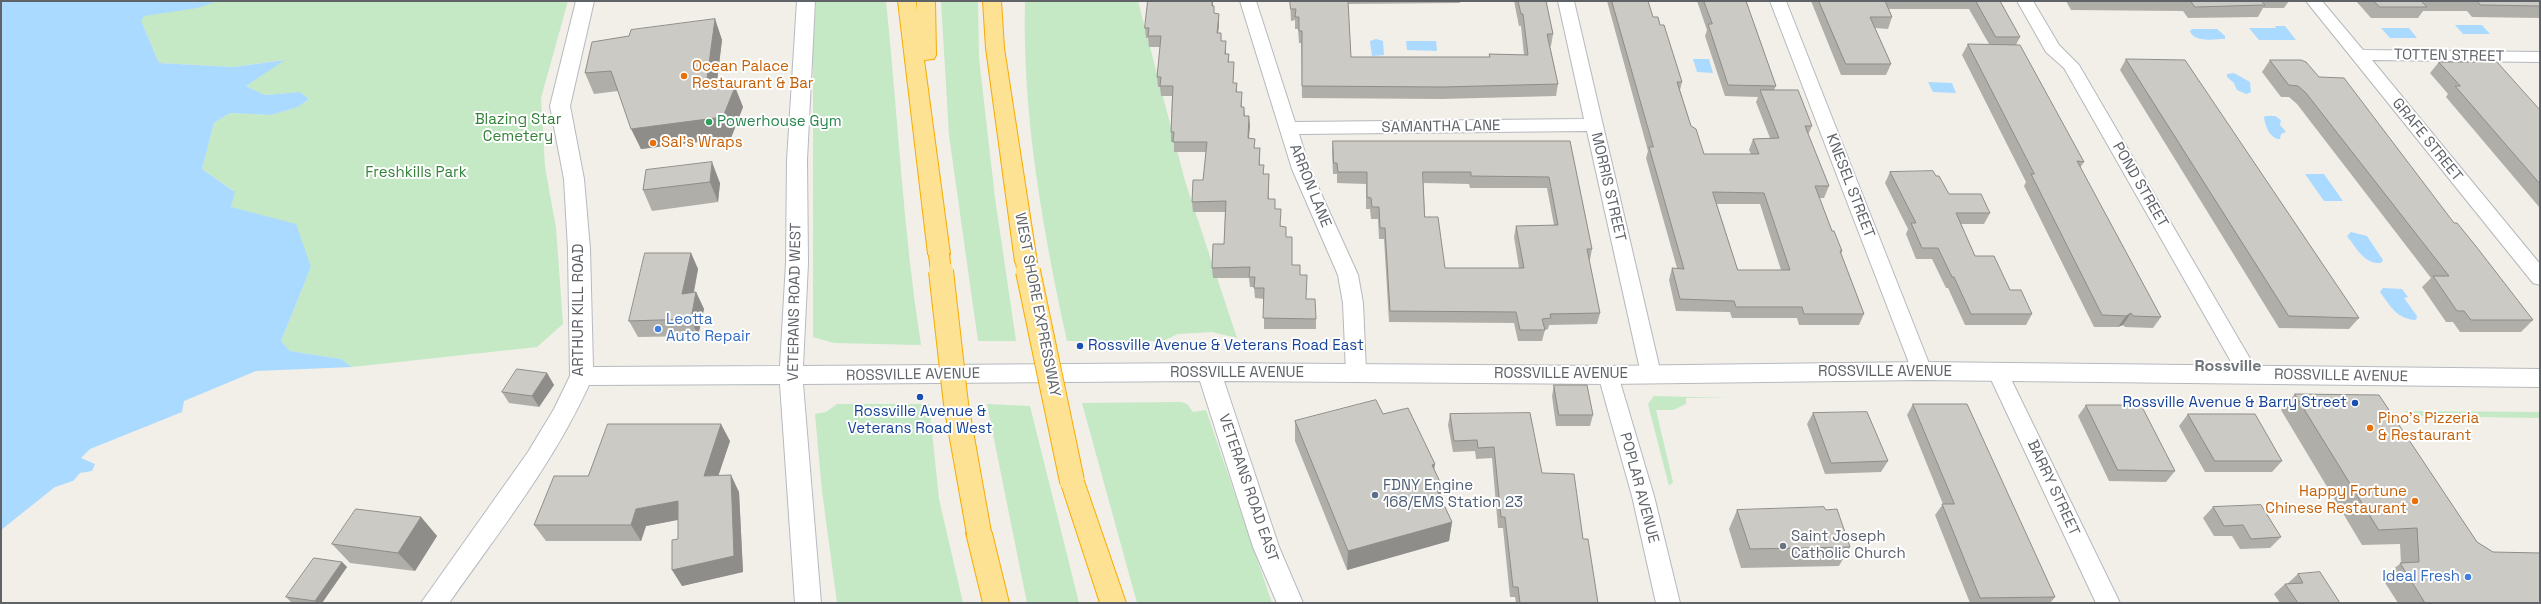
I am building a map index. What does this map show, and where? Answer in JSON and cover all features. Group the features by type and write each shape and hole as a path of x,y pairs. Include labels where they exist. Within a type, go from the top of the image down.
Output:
{"highway":[{"path":"906,1 940,254 956,404 979,533 996,603"},
{"path":"926,1 925,30 940,254"},
{"name":"WEST SHORE EXPRESSWAY","path":"994,3 995,48 1026,262 1072,481 1113,603"}],"street":[{"name":"ARTHUR KILL ROAD","path":"434,603 537,459 564,414 582,376 579,249 574,179 560,106 562,90 585,1"},
{"name":"VETERANS ROAD WEST","path":"806,1 797,160 797,263 791,376 808,603"},
{"name":"ARRON LANE","path":"1248,1 1287,128 1301,168 1348,276 1353,303 1356,372"},
{"name":"MORRIS STREET","path":"1566,1 1650,374"},
{"name":"KNESEL STREET","path":"1778,1 1922,372"},
{"name":"POND STREET","path":"2025,1 2052,48 2071,65 2249,375"},
{"name":"GRAFE STREET","path":"2314,1 2540,278"},
{"name":"TOTTEN STREET","path":"2358,55 2540,57"},
{"name":"SAMANTHA LANE","path":"1287,128 1594,125"},
{"name":"ROSSVILLE AVENUE","path":"582,376 791,376 1209,372 1608,374 1922,372 2540,378"},
{"name":"VETERANS ROAD EAST","path":"1209,372 1266,547 1290,603"},
{"name":"BARRY STREET","path":"1998,373 2108,603"},
{"name":"POPLAR AVENUE","path":"1608,374 1643,496 1668,603"}],"green space":[{"name":"Freshkills Park","path":"132,1 568,1 541,98 545,167 556,228 563,324 537,347 352,367 341,359 290,351 281,341 311,267 231,207 234,191 202,169 214,123 230,113 271,115 298,107 309,99 300,92 265,95 246,86 284,60 233,67 159,63"},
{"path":"816,1 886,1 905,216 921,345 834,343 813,337 813,49"},
{"path":"941,1 978,1 979,58 995,198 1016,341 978,341 949,135"},
{"path":"1025,1 1138,1 1185,181 1237,338 1212,332 1178,334 1163,341 1067,341 1042,215 1036,172 1027,87"},
{"path":"1654,396 1729,398 1686,398 1686,404 1673,410 1656,410 1673,482 1669,486 1648,404"},
{"path":"1181,402 1187,404 1193,412 1206,410 1272,603 1137,603 1082,403"},
{"path":"837,404 929,404 939,499 963,603 837,603 822,491 815,414 826,412"},
{"path":"987,404 1030,406 1079,603 1027,603"},
{"path":"2404,411 2540,412 2540,418 2413,416"}],"water":[{"path":"1,1 218,1 197,8 144,16 141,21 159,63 233,67 285,60 246,86 265,95 300,92 309,99 298,107 271,115 230,113 214,123 202,169 235,192 231,207 296,224 311,267 281,341 290,351 341,359 352,367 256,371 184,401 182,412 90,449 81,458 95,464 92,471 80,473 73,481 55,487 1,530"},
{"path":"2455,25 2482,25 2490,34 2463,34"},
{"path":"2275,26 2285,26 2296,40 2259,40 2249,28 2276,28"},
{"path":"2381,28 2409,28 2417,38 2390,38"},
{"path":"2192,29 2217,29 2225,36 2225,39 2200,39 2192,35 2190,31"},
{"path":"1376,39 1383,41 1384,55 1372,56 1370,41"},
{"path":"1406,41 1436,41 1437,51 1407,50"},
{"path":"1693,59 1709,59 1713,73 1697,72"},
{"path":"2234,73 2250,82 2251,92 2246,94 2237,90 2234,83 2227,77 2227,74"},
{"path":"1928,82 1952,83 1956,93 1933,92"},
{"path":"2275,116 2281,120 2280,125 2286,132 2281,134 2280,139 2273,137 2267,128 2264,117"},
{"path":"2305,174 2324,174 2343,201 2324,201"},
{"path":"2351,232 2367,236 2383,260 2381,263 2370,261 2361,255 2347,236"},
{"path":"2383,288 2402,289 2408,297 2404,298 2417,316 2416,320 2399,315 2380,292"}],"building":[{"path":"1148,1 1212,1 1214,13 1219,14 1217,33 1221,33 1221,41 1226,41 1225,54 1229,54 1228,62 1234,62 1233,83 1237,83 1236,92 1242,92 1241,107 1244,107 1244,116 1249,116 1248,138 1255,139 1254,148 1260,148 1259,165 1264,165 1263,174 1269,174 1268,199 1275,199 1275,209 1281,209 1280,226 1286,227 1286,237 1292,237 1292,265 1300,265 1300,275 1307,275 1306,299 1315,299 1316,319 1263,318 1264,288 1254,288 1255,277 1249,277 1250,267 1212,268 1213,244 1224,244 1226,201 1192,202 1193,180 1203,180 1207,142 1173,142 1174,132 1171,132 1173,86 1160,86 1161,77 1157,77 1161,36 1148,36 1149,28 1145,28"},
{"path":"1290,1 1348,1 1351,57 1490,57 1489,54 1528,55 1523,14 1521,14 1518,1 1546,1 1553,34 1547,34 1558,84 1442,87 1302,86 1302,31 1299,31 1299,17 1295,17 1296,9 1291,9"},
{"path":"1612,1 1648,1 1653,17 1658,17 1660,25 1664,25 1682,82 1677,82 1691,126 1696,129 1704,154 1759,154 1753,139 1779,138 1760,90 1798,90 1812,126 1805,126 1829,186 1815,186 1832,231 1834,231 1842,251 1840,251 1864,314 1804,314 1802,307 1736,307 1734,301 1680,299 1672,268 1684,269 1649,147 1653,147","holes":["1713,192 1764,193 1790,270 1738,270"]},
{"path":"1704,1 1746,1 1776,86 1728,85 1708,24 1712,24"},
{"path":"1819,1 1885,1 1892,17 1870,17 1891,64 1846,64"},
{"path":"1976,1 2000,1 2020,37 1996,37"},
{"path":"2191,1 2261,1 2265,5 2195,7"},
{"path":"2374,1 2421,1 2427,7 2380,7"},
{"path":"2477,1 2540,1 2540,6 2481,5"},
{"path":"715,19 706,86 735,87 723,117 631,129 611,71 585,73 592,42 629,36 631,30"},
{"path":"1968,44 2020,45 2084,162 2077,161 2161,317 2133,316 2131,313 2126,316 2102,315 2031,174 2034,174"},
{"path":"2126,59 2185,60 2359,318 2289,316"},
{"path":"2270,60 2301,60 2306,62 2319,77 2344,78 2454,223 2457,223 2475,245 2533,320 2471,320 2464,311 2457,311 2433,276 2449,276 2306,93 2298,86 2289,85"},
{"path":"2439,62 2497,62 2540,110 2540,184 2455,86 2460,86"},
{"path":"1333,141 1570,141 1592,249 1587,249 1600,313 1550,314 1551,318 1542,319 1545,330 1520,330 1516,312 1390,311 1385,228 1380,228 1379,207 1372,207 1371,198 1367,197 1367,172 1338,172 1337,163 1334,163","holes":["1423,172 1471,172 1471,176 1549,177 1558,225 1516,226 1524,268 1445,268 1438,217 1425,217"]},
{"path":"712,162 710,182 643,190 646,170"},
{"path":"1933,171 1936,176 1939,176 1949,194 1981,194 1990,213 1956,213 1975,256 1994,256 2010,290 2021,290 2032,314 1971,314 1954,277 1952,277 1938,248 1922,248 1911,223 1916,223 1890,172"},
{"path":"645,253 691,253 682,294 696,292 691,319 629,321"},
{"path":"517,369 547,373 532,396 502,392"},
{"path":"1554,385 1587,385 1593,415 1559,415"},
{"path":"2295,394 2379,395 2477,542 2493,552 2540,553 2540,603 2425,603 2400,563 2419,562 2417,528 2379,530"},
{"name":"FDNY Engine 168/EMS Station 23","path":"1376,400 1383,414 1408,408 1435,464 1432,465 1442,486 1436,488 1452,522 1348,551 1295,421"},
{"path":"1913,404 1967,404 2055,597 1980,598 1942,504 1954,504"},
{"path":"2086,405 2141,405 2175,471 2118,470"},
{"path":"1867,412 1888,461 1831,463 1813,413"},
{"path":"1530,413 1542,473 1574,474 1583,539 1588,539 1598,603 1520,603 1518,587 1513,587 1505,517 1501,517 1494,447 1478,448 1477,440 1454,441 1450,414"},
{"path":"2188,414 2255,414 2282,461 2215,461"},
{"path":"608,424 721,424 704,476 731,475 734,556 672,570 672,540 678,539 678,501 636,509 631,525 534,525 554,476 588,476"},
{"path":"2261,505 2281,537 2251,539 2243,525 2224,526 2213,507"},
{"path":"1824,507 1826,510 1837,509 1850,547 1750,549 1737,510"},
{"path":"356,509 421,517 398,553 332,544"},
{"path":"314,558 342,562 315,601 286,597"},
{"path":"2320,572 2340,603 2298,603 2285,584 2303,583 2298,574"}],"place":[{"name":"Ocean Palace Restaurant & Bar","path":"684,76"},
{"name":"Powerhouse Gym","path":"709,122"},
{"name":"Sal's Wraps","path":"653,143"},
{"name":"Leotta Auto Repair","path":"658,329"},
{"name":"Rossville Avenue & Veterans Road East","path":"1080,346"},
{"name":"Rossville Avenue & Veterans Road West","path":"920,397"},
{"name":"Rossville Avenue & Barry Street","path":"2355,403"},
{"name":"Pino's Pizzeria & Restaurant","path":"2370,428"},
{"name":"FDNY Engine 168/EMS Station 23","path":"1375,495"},
{"name":"Happy Fortune Chinese Restaurant","path":"2415,501"},
{"name":"Saint Joseph Catholic Church","path":"1783,546"},
{"name":"Ideal Fresh","path":"2468,577"}],"district":[{"name":"Rossville","path":"2228,367"}],"park label":[{"name":"Blazing Star Cemetery","path":"518,128"}]}
